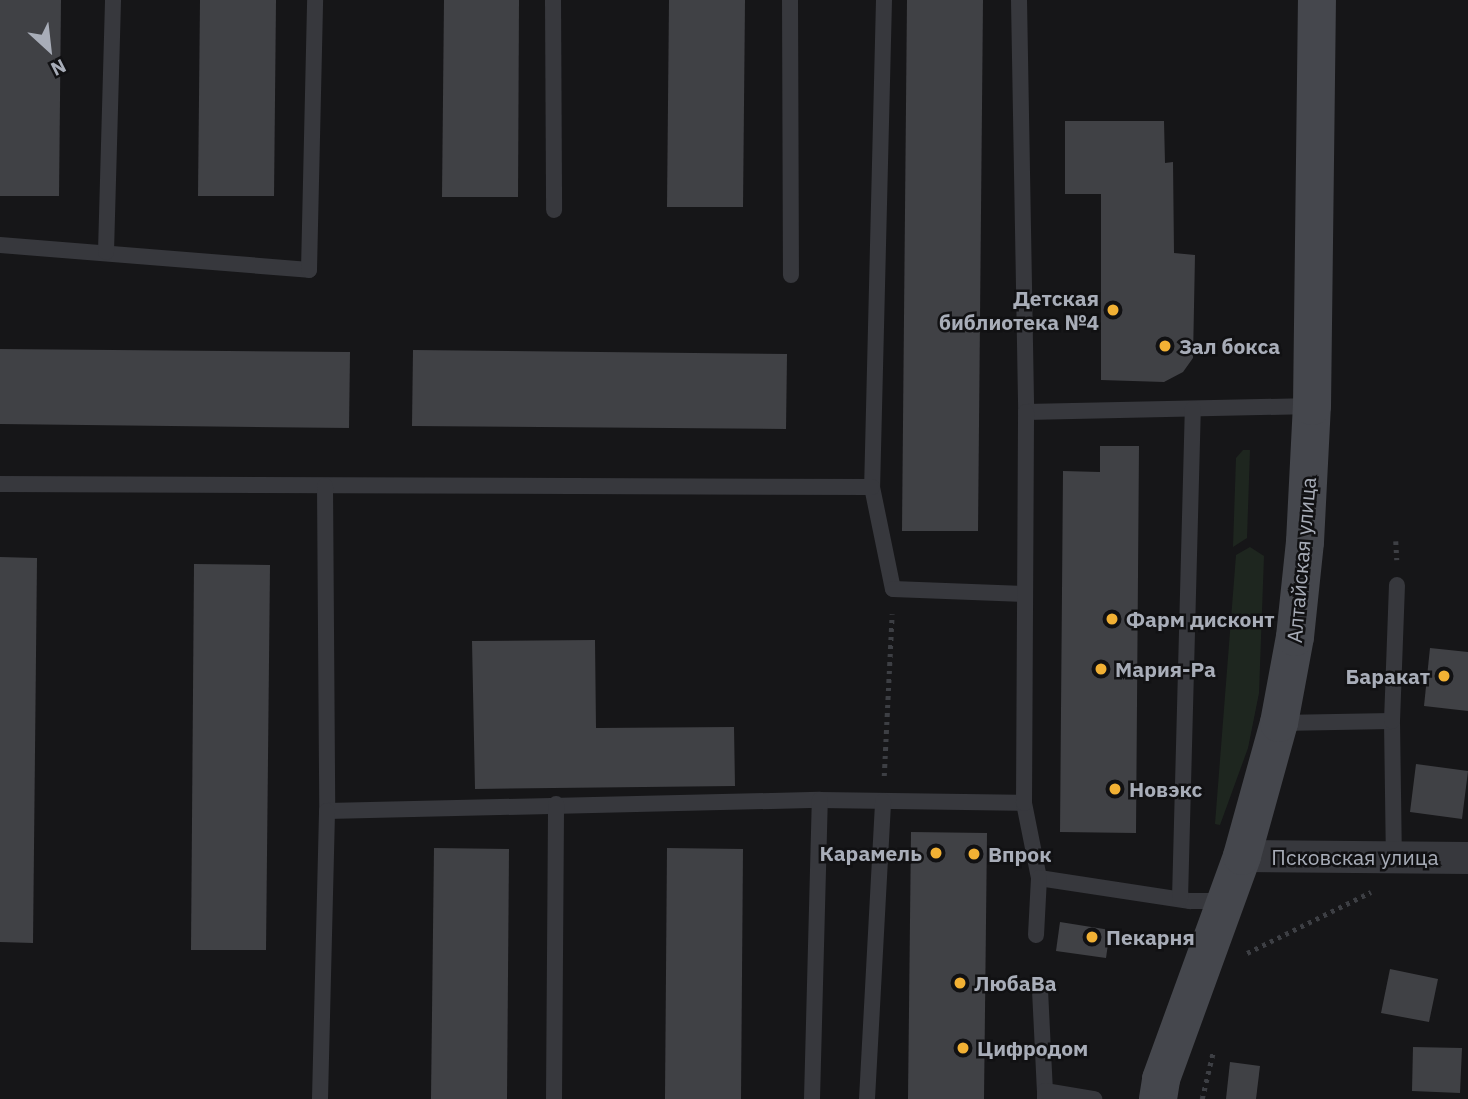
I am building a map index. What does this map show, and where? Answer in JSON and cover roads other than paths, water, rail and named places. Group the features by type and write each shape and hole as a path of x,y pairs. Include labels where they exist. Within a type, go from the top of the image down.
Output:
{"main road":[{"name":"Алтайская улица","path":"1158,1099 1161,1079 1242,856 1279,723 1295,637 1312,406 1317,0"}],"street":[{"name":"Псковская улица","path":"1242,856 1468,858"}],"lane":[{"path":"106,252 113,0"},
{"path":"0,245 309,270 316,0"},
{"path":"553,0 554,210"},
{"path":"790,0 791,275"},
{"path":"884,0 872,487 893,589 1025,594"},
{"path":"1019,0 1026,412 1024,803 1039,878 1036,935"},
{"path":"1026,412 1312,406"},
{"path":"1180,899 1192,409"},
{"path":"0,484 872,487"},
{"path":"320,1099 327,811 325,486"},
{"path":"1394,859 1392,721 1397,586"},
{"path":"1279,723 1392,721"},
{"path":"327,811 820,800 1024,803"},
{"path":"812,1099 820,800"},
{"path":"866,1099 883,801"},
{"path":"554,1099 556,804"},
{"path":"1039,878 1180,899 1226,901"},
{"path":"1040,990 1045,1095 1094,1099"}],"place":[{"name":"Детская библиотека №4","path":"1113,310"},
{"name":"Зал бокса","path":"1165,346"},
{"name":"Фарм дисконт","path":"1112,619"},
{"name":"Мария-Ра","path":"1101,669"},
{"name":"Баракат","path":"1444,676"},
{"name":"Новэкс","path":"1115,789"},
{"name":"Карамель","path":"936,853"},
{"name":"Впрок","path":"974,854"},
{"name":"Пекарня","path":"1092,937"},
{"name":"ЛюбаВа","path":"960,983"},
{"name":"Цифродом","path":"963,1048"}]}
